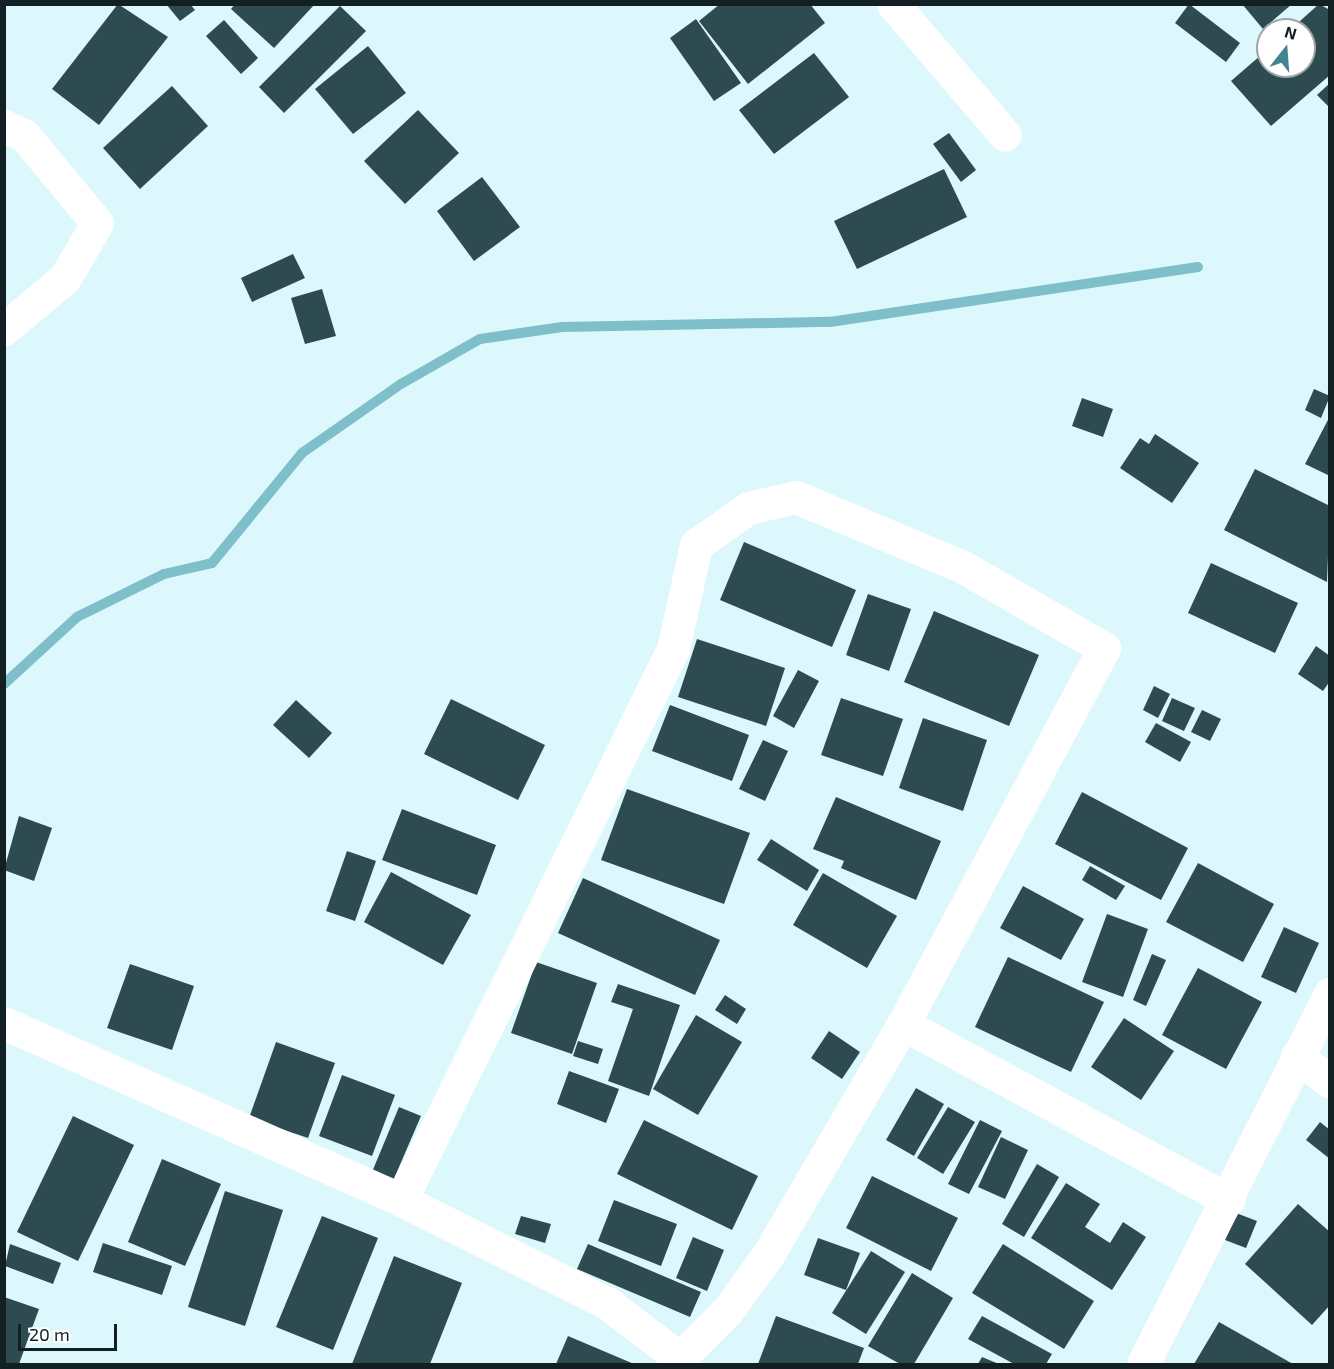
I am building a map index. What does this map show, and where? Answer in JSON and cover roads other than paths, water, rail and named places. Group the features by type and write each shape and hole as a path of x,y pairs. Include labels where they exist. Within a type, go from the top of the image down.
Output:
{"street":[{"path":"893,4 1005,135"},
{"path":"4,126 25,136 98,223 65,278 4,329"},
{"path":"4,1023 401,1200 607,1303 676,1361 728,1310 770,1252 903,1024 1104,648 963,567 796,497 771,499 696,545 673,649 401,1200"},
{"path":"1143,1365 1229,1200 1329,994"},
{"path":"903,1024 1229,1200"},
{"path":"1297,1056 1329,1082"}],"waterway":[{"path":"4,684 77,617 164,574 212,563 302,453 401,384 480,339 562,327 830,322 1198,267"}]}
